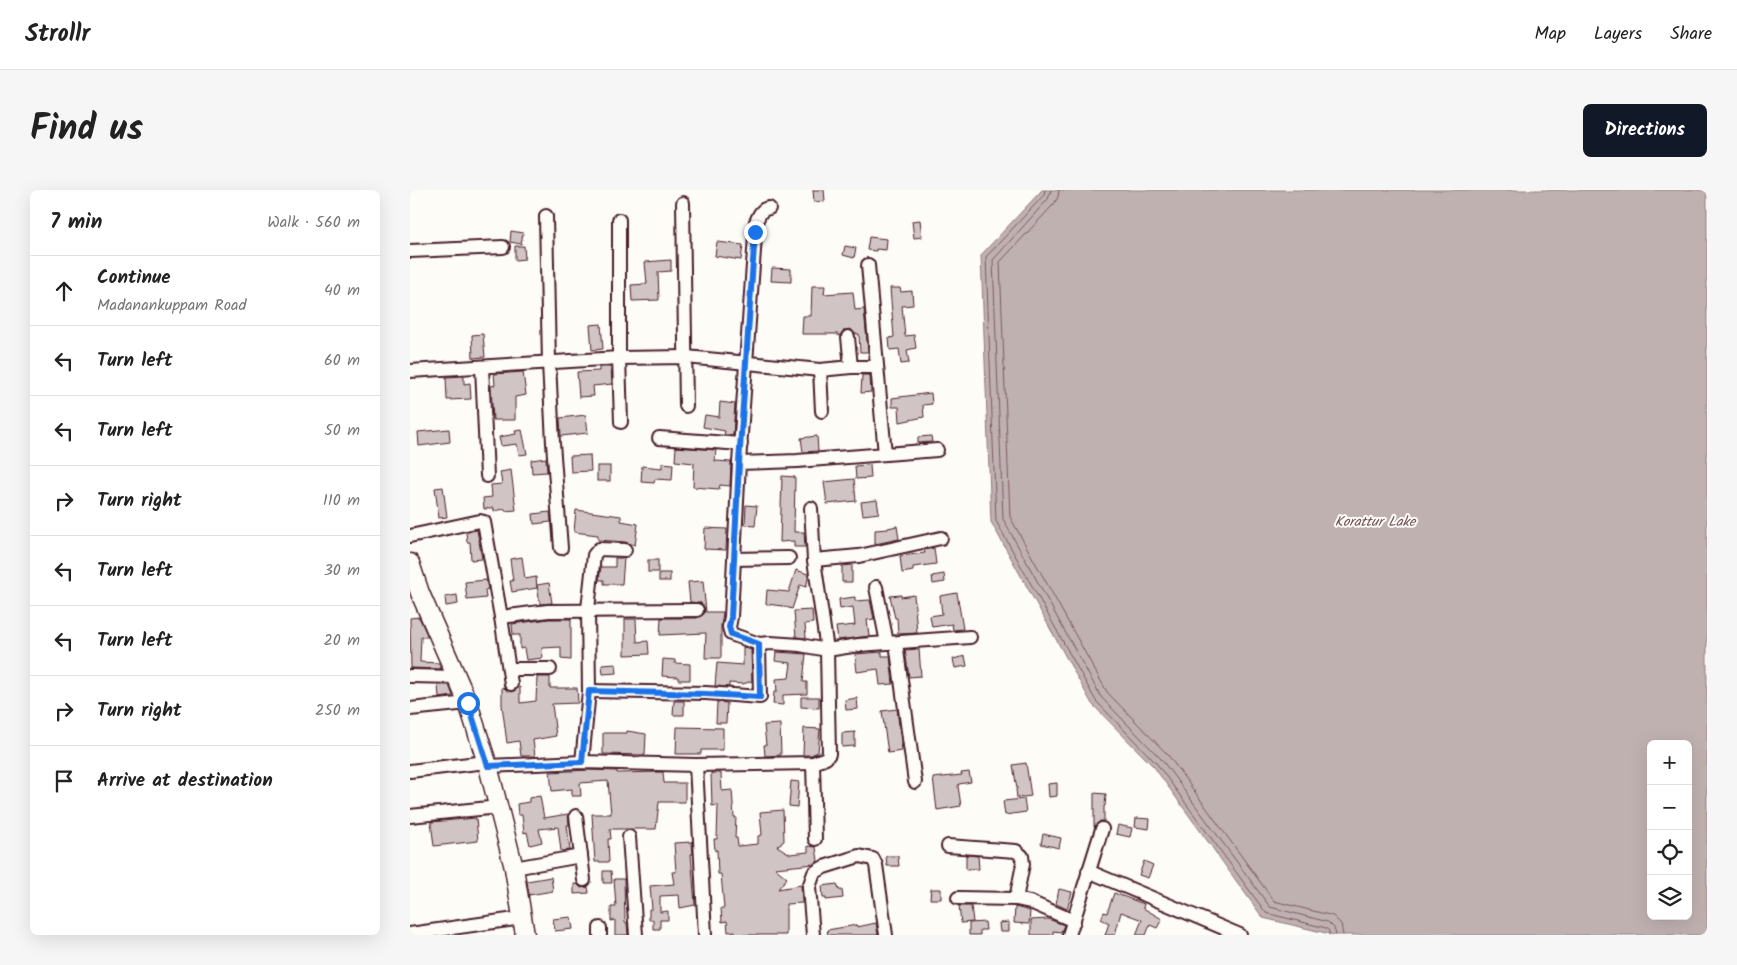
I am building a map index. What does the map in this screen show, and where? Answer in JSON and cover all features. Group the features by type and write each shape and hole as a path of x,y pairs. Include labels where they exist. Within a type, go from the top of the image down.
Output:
{"main road":[{"path":"410,563 420,593 468,703 487,764 514,868 523,927"}],"street":[{"path":"683,203 686,406"},
{"path":"769,208 762,211 756,222 729,627 731,634 759,644 770,643 827,650 970,637"},
{"path":"546,216 549,363 560,548"},
{"path":"619,220 621,422"},
{"path":"410,251 503,247"},
{"path":"868,265 885,454"},
{"path":"848,337 851,367"},
{"path":"410,371 619,358 686,357 820,370 877,367"},
{"path":"482,367 487,476"},
{"path":"820,370 822,411"},
{"path":"659,438 741,444"},
{"path":"739,463 797,461 937,450"},
{"path":"410,771 487,764 582,762 696,765 813,763 826,758 829,754 827,650 814,560 812,508"},
{"path":"410,536 480,520 484,522 511,684"},
{"path":"814,560 859,556 941,538"},
{"path":"582,762 589,691 588,609 594,555 599,549 625,550"},
{"path":"734,559 789,558"},
{"path":"876,587 891,643 915,782"},
{"path":"501,617 548,610 697,610"},
{"path":"589,691 760,697 759,644"},
{"path":"509,669 550,669"},
{"path":"410,676 458,677"},
{"path":"410,709 468,703"},
{"path":"813,763 815,839"},
{"path":"696,765 706,935"},
{"path":"410,816 499,807"},
{"path":"576,816 584,880"},
{"path":"1069,935 1102,829"},
{"path":"629,837 636,935"},
{"path":"948,846 1016,850 1022,856 1023,864 1016,899"},
{"path":"514,868 581,856"},
{"path":"814,935 809,887 814,873 824,867 859,856 873,858 876,865 886,935"},
{"path":"1088,871 1225,932 1240,935"},
{"path":"958,898 1016,899 1030,902 1074,920"},
{"path":"410,934 523,927"}],"water":[{"name":"Korattur Lake","path":"1042,190 1707,190 1707,935 1334,935 1263,918 1154,767 1092,704 991,522 981,255"}],"building":[{"path":"813,190 824,190 825,201 814,202"},
{"path":"920,220 922,237 914,238 912,221"},
{"path":"511,231 523,233 521,244 510,242"},
{"path":"869,237 887,239 886,250 867,250"},
{"path":"717,242 743,245 741,260 715,256"},
{"path":"515,246 524,246 525,259 515,260"},
{"path":"845,246 856,248 854,258 843,255"},
{"path":"671,260 671,271 658,272 659,300 632,301 631,285 647,284 645,262"},
{"path":"772,268 791,269 791,282 771,281"},
{"path":"812,286 825,286 824,294 853,292 855,310 864,309 868,352 860,352 859,334 855,334 851,329 844,330 838,336 838,334 802,334 803,316 811,316"},
{"path":"890,288 900,288 901,292 912,291 913,305 902,306 905,336 914,335 916,348 907,350 909,363 901,364 899,349 890,350 889,338 894,337"},
{"path":"601,324 603,349 592,350 590,325"},
{"path":"483,334 485,357 473,358 472,335"},
{"path":"599,367 611,367 612,384 593,386 594,396 579,397 577,372 599,371"},
{"path":"523,372 526,395 515,397 515,420 493,420 491,386 495,385 494,374"},
{"path":"862,375 870,375 871,392 861,393"},
{"path":"464,376 464,384 470,383 471,399 447,400 446,377"},
{"path":"931,393 932,404 923,405 924,417 900,422 899,407 892,407 892,398"},
{"path":"720,402 735,404 733,435 724,435 725,431 703,427 705,415 719,417"},
{"path":"586,415 588,433 561,436 560,418"},
{"path":"449,429 450,442 419,446 418,432"},
{"path":"522,430 527,454 519,455 517,444 501,446 499,437 516,434 515,431"},
{"path":"817,436 818,451 803,452 801,438"},
{"path":"931,436 932,442 918,443 918,437"},
{"path":"676,447 716,450 715,461 731,462 730,486 720,485 719,489 693,487 694,463 675,461"},
{"path":"590,455 591,471 571,472 570,456"},
{"path":"546,458 547,472 532,473 531,460"},
{"path":"662,463 673,464 672,480 655,479 654,483 641,482 642,466 662,468"},
{"path":"870,465 871,478 856,479 855,466"},
{"path":"597,466 610,466 610,481 597,481"},
{"path":"511,470 516,510 494,511 494,508 484,509 483,498 492,497 491,485 502,484 500,472"},
{"path":"782,476 795,477 794,532 804,532 805,547 794,547 794,541 780,542"},
{"path":"854,479 856,501 827,504 824,482"},
{"path":"443,487 447,517 439,518 435,488"},
{"path":"877,500 879,513 863,515 861,502"},
{"path":"746,505 757,506 755,526 745,525"},
{"path":"576,510 621,516 621,521 638,524 635,545 625,542 598,540 598,535 574,532"},
{"path":"550,512 551,522 534,524 533,514"},
{"path":"897,526 899,539 875,544 875,530"},
{"path":"705,528 727,529 726,550 704,549"},
{"path":"477,530 482,559 471,560 470,542 467,542 466,532"},
{"path":"934,548 936,564 913,567 913,571 902,573 900,556 925,553 924,550"},
{"path":"522,557 525,579 536,577 537,588 512,592 510,581 513,581 510,559"},
{"path":"615,558 624,558 622,584 604,584 604,580 599,580 601,567 615,567"},
{"path":"648,560 658,560 658,572 648,572"},
{"path":"852,565 852,582 842,582 842,566"},
{"path":"796,570 808,574 808,579 806,587 800,585 792,609 766,604 767,590 789,592"},
{"path":"659,573 670,573 670,581 659,581"},
{"path":"944,574 945,582 933,584 932,576"},
{"path":"486,580 488,589 485,590 486,598 467,600 465,582"},
{"path":"703,581 706,612 723,612 721,658 705,658 706,633 660,635 661,618 697,618 704,614 705,609 701,603 690,602 688,582"},
{"path":"549,583 552,603 540,604 537,585"},
{"path":"957,593 963,629 953,630 952,624 932,627 930,616 942,614 940,596"},
{"path":"457,595 458,604 446,606 445,597"},
{"path":"901,595 901,597 914,595 917,633 898,634 897,618 895,618 890,596"},
{"path":"855,597 855,601 870,600 874,619 867,620 869,636 838,640 836,627 855,625 853,607 840,609 839,599"},
{"path":"812,610 813,623 805,624 806,638 796,637 794,611"},
{"path":"419,617 428,637 421,637 420,662 439,663 441,669 411,668 410,618"},
{"path":"549,619 571,619 571,660 561,659 561,647 542,648 543,658 526,660 524,648 520,649 520,635 513,635 512,624"},
{"path":"625,619 636,619 637,642 648,641 649,654 625,655"},
{"path":"743,647 751,650 752,681 743,684 729,683 729,687 715,686 717,663 743,665"},
{"path":"919,649 921,676 909,677 905,650"},
{"path":"776,652 806,654 803,682 807,682 807,694 783,695 783,705 773,704 774,692 777,692 776,679 789,678 791,663 775,661"},
{"path":"882,652 882,656 890,656 893,684 880,685 878,669 857,672 855,654"},
{"path":"965,656 967,666 955,668 953,659"},
{"path":"663,659 675,660 675,663 690,664 690,680 678,680 678,677 662,676"},
{"path":"616,664 617,673 603,674 602,665"},
{"path":"537,677 550,677 550,688 577,688 578,703 552,704 556,736 533,740 535,756 521,756 519,741 507,743 502,705 502,687 512,692 520,687 520,703 536,701"},
{"path":"438,685 449,685 453,696 439,698"},
{"path":"801,697 819,697 819,708 801,707"},
{"path":"857,698 858,709 846,710 845,700"},
{"path":"674,701 684,701 684,715 673,715"},
{"path":"717,702 727,703 726,723 716,723"},
{"path":"897,709 902,751 888,753 882,711"},
{"path":"780,724 781,755 765,756 764,725"},
{"path":"677,727 723,728 723,750 701,750 701,754 676,754"},
{"path":"804,728 820,729 818,752 811,755 803,755"},
{"path":"627,731 646,734 645,755 603,754 603,733 627,733"},
{"path":"855,732 855,746 842,747 842,733"},
{"path":"1026,763 1031,796 1017,798 1013,765"},
{"path":"617,771 617,773 663,772 664,783 685,783 685,802 659,802 656,829 610,829 611,839 608,839 609,862 595,862 592,814 611,814 608,781 580,783 581,796 572,796 572,789 552,791 550,772"},
{"path":"969,772 971,782 959,784 958,786 961,806 937,810 933,778 962,775 961,773"},
{"path":"711,773 721,773 722,791 732,790 734,817 736,817 735,838 737,838 738,846 758,844 758,836 762,835 760,812 783,810 784,841 777,846 790,854 808,852 808,846 816,847 818,861 814,864 775,868 787,878 778,889 801,885 802,903 786,904 786,935 735,935 735,931 728,932 727,921 722,922 721,908 724,908 721,874 718,874 717,850 715,851 714,839 717,839 718,805 712,806"},
{"path":"791,781 799,782 797,807 789,806"},
{"path":"1057,783 1057,796 1049,797 1048,784"},
{"path":"1094,793 1106,794 1104,821 1100,821 1094,827"},
{"path":"540,796 544,818 568,814 569,825 567,825 570,850 561,851 558,827 539,829 542,842 530,845 527,832 524,833 522,815 518,815 517,804 529,802 529,798"},
{"path":"1024,799 1026,812 1005,815 1003,801"},
{"path":"476,818 478,841 434,846 431,822"},
{"path":"1136,818 1150,819 1149,829 1135,827"},
{"path":"1118,825 1132,828 1130,837 1116,834"},
{"path":"1043,834 1061,838 1059,848 1041,844"},
{"path":"692,842 693,854 691,854 695,905 680,908 679,895 660,896 660,912 668,911 668,920 660,920 660,929 653,929 653,920 649,920 649,909 652,909 650,886 674,884 672,872 676,872 674,843"},
{"path":"966,855 978,856 979,869 966,870"},
{"path":"886,856 898,856 899,866 887,866"},
{"path":"1144,861 1153,865 1148,878 1139,875"},
{"path":"603,871 611,871 612,883 603,883"},
{"path":"551,877 553,891 529,895 527,881"},
{"path":"614,879 624,879 625,922 627,923 628,935 615,935 615,920 611,921 611,907 616,907"},
{"path":"574,884 581,888 588,887 589,893 574,894"},
{"path":"837,884 839,890 842,890 843,898 826,900 826,898 823,898 822,886"},
{"path":"931,889 941,889 941,899 930,899"},
{"path":"1059,889 1072,892 1067,909 1056,904"},
{"path":"1114,893 1144,904 1143,908 1162,919 1157,928 1150,925 1146,935 1136,935 1142,920 1121,912 1115,935 1105,935 1109,923 1101,919 1104,912 1107,913"},
{"path":"959,906 971,906 973,922 961,923"},
{"path":"1015,907 1030,911 1029,924 1014,923"},
{"path":"571,917 573,929 555,931 553,919"},
{"path":"1048,919 1064,925 1061,932 1053,931 1053,935 1031,935 1031,920"},
{"path":"985,922 986,930 980,930 980,935 969,935 969,923"},
{"path":"1009,922 1009,932 1000,932 999,923"},
{"path":"876,923 878,935 828,935 827,930 857,925 857,927"}],"route":[{"path":"468,703 488,766 582,762 589,691 760,697 759,644 731,634 729,627 755,232"}]}
